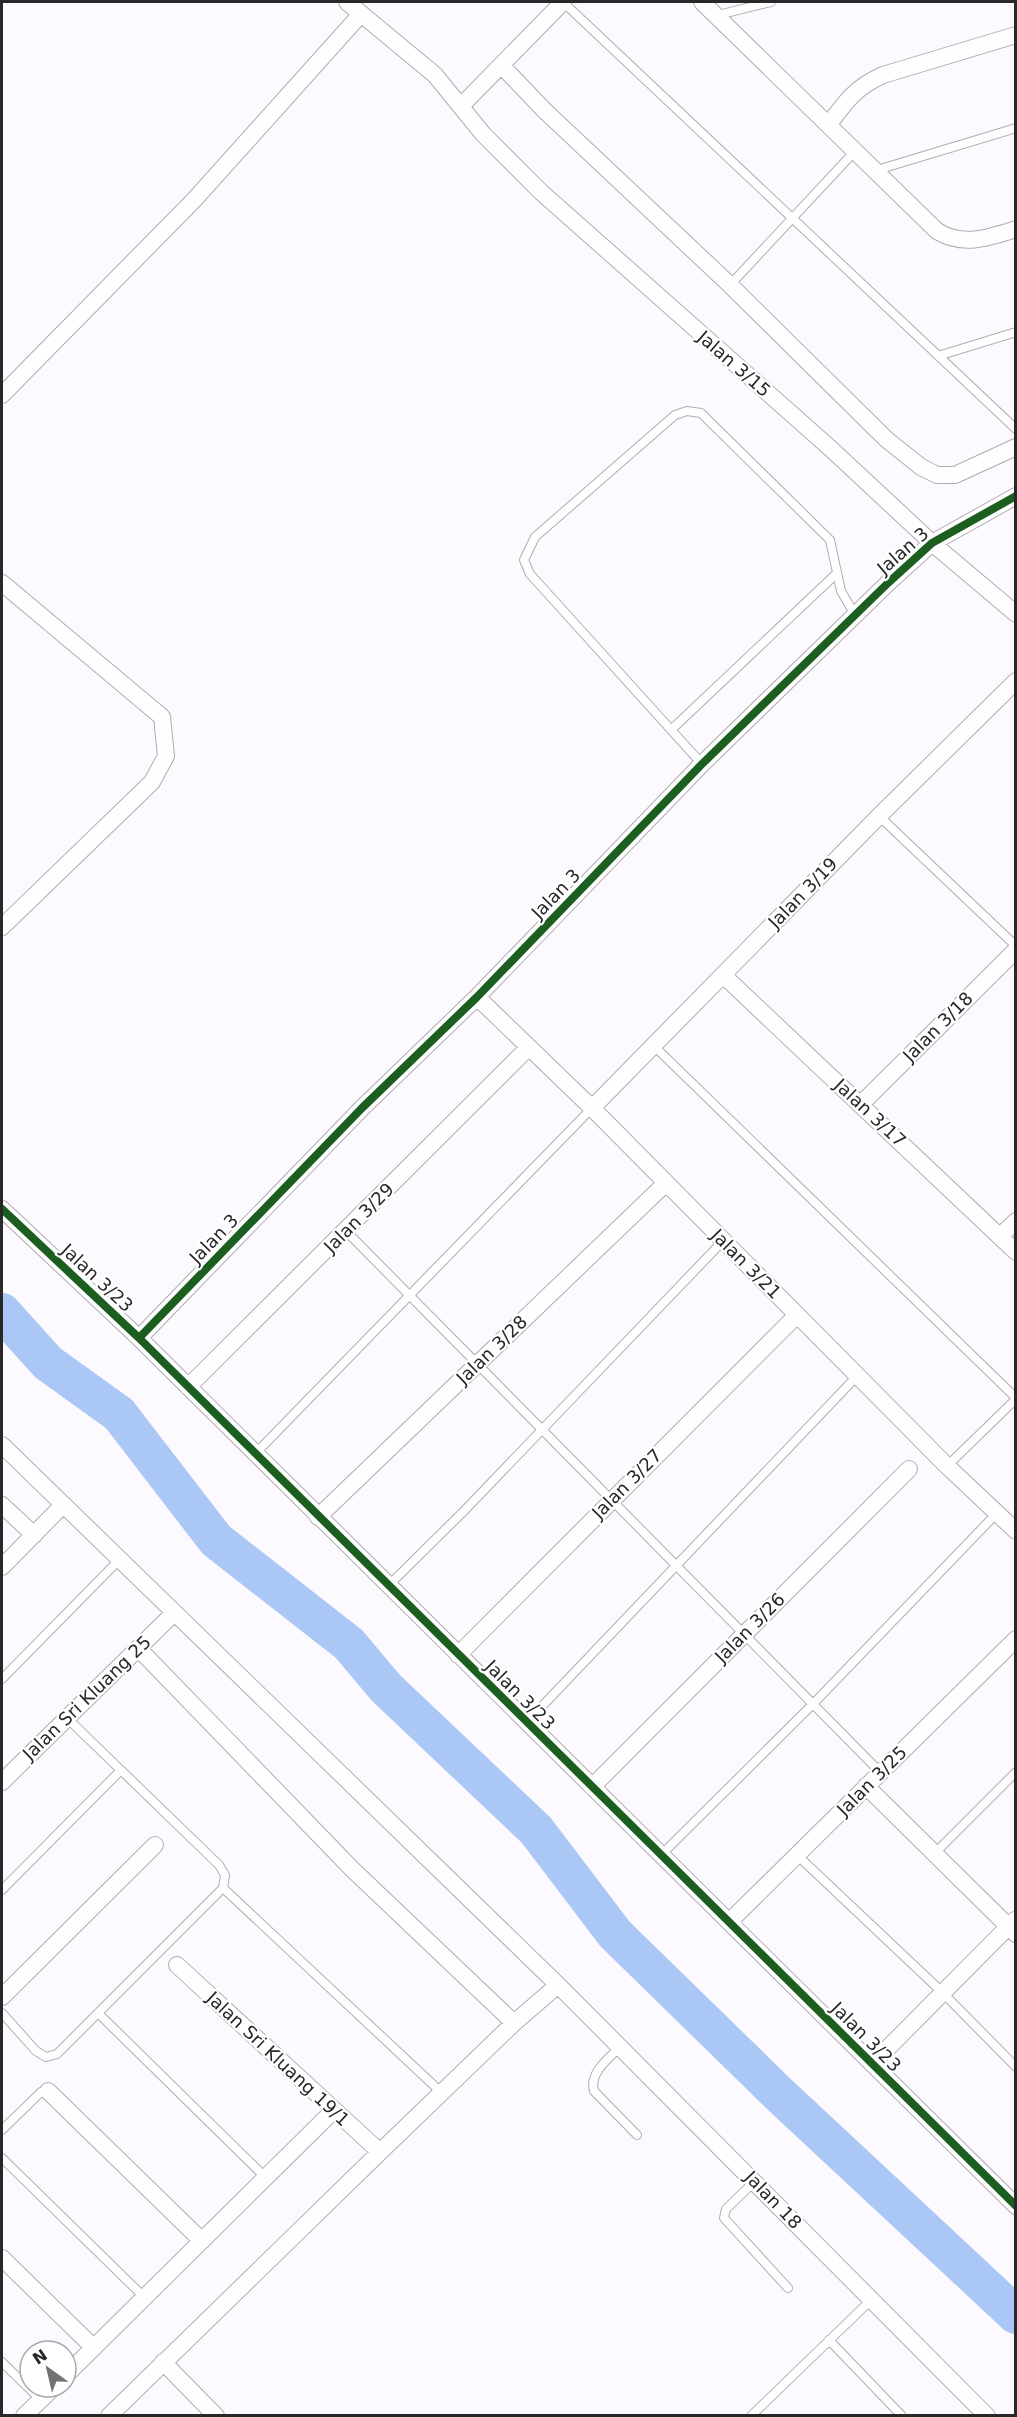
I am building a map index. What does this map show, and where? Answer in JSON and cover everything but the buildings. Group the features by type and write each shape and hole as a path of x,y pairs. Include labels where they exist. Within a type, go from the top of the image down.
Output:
{"street":[{"name":"Jalan 3/15","path":"347,2 435,75 462,105 483,134 541,192 830,448 932,543 1016,614"},
{"path":"462,105 563,2"},
{"path":"702,2 877,170 937,231 957,241 974,240 1016,229"},
{"path":"2,395 194,200 361,14"},
{"path":"829,124 852,94 864,84 883,75 1016,35"},
{"path":"502,66 544,110 730,285 886,439 921,467 937,475 954,475 1016,447"},
{"name":"Jalan 3","path":"139,1338 362,1108 477,997 702,764 855,615 932,543 1016,496"},
{"path":"2,583 162,717 166,756 152,782 2,927"},
{"name":"Jalan 3/19","path":"592,1108 879,816 1016,681"},
{"name":"Jalan 3/18","path":"861,1104 1016,948"},
{"name":"Jalan 3/17","path":"723,975 1016,1252"},
{"name":"Jalan 3/21","path":"477,997 592,1108 947,1466 1016,1531"},
{"name":"Jalan 3/29","path":"188,1387 528,1048"},
{"name":"Jalan 3/28","path":"318,1516 665,1184"},
{"name":"Jalan 3/23","path":"2,1209 139,1338 1016,2206"},
{"path":"1000,1236 1016,1221"},
{"name":"Jalan 3/27","path":"458,1654 797,1315"},
{"name":"Jalan 18","path":"2,1445 620,2046 987,2415"},
{"name":"Jalan 3/26","path":"592,1787 909,1469"},
{"path":"2,1504 34,1535"},
{"path":"2,1567 63,1505"},
{"name":"Jalan Sri Kluang 25","path":"2,1782 174,1614"},
{"name":"Jalan 3/25","path":"729,1922 1016,1639"},
{"path":"138,1648 352,1869 514,2024"},
{"path":"866,1786 934,1854 1013,1927 942,1992 872,2064"},
{"path":"2,1997 155,1845"},
{"name":"Jalan Sri Kluang 19/1","path":"177,1965 380,2152"},
{"path":"109,2415 380,2152 558,1985"},
{"path":"48,2091 202,2241"},
{"path":"78,2363 334,2110"},
{"path":"2,2258 94,2348"},
{"path":"163,2362 216,2415"},
{"path":"24,2415 41,2400"}],"lane":[{"path":"563,2 1016,429"},
{"path":"717,15 771,2"},
{"path":"877,170 1016,128"},
{"path":"730,285 856,150"},
{"path":"938,356 1016,332"},
{"path":"702,764 530,574 524,560 535,537 675,415 687,411 701,413 830,540 841,591 855,615"},
{"path":"671,730 836,574"},
{"path":"879,816 1016,948"},
{"path":"653,1045 1016,1398 947,1466"},
{"path":"255,1454 408,1294 592,1108"},
{"path":"346,1231 880,1772"},
{"path":"388,1586 464,1511 723,1241"},
{"path":"527,1722 858,1375"},
{"path":"661,1855 813,1704 997,1513"},
{"path":"2,1679 119,1560"},
{"path":"2,2013 36,2051 46,2057 57,2054 223,1888 225,1875 219,1865 67,1718"},
{"path":"2,1890 121,1770"},
{"path":"934,1854 1016,1772"},
{"path":"797,1855 942,1992 1016,2067"},
{"path":"223,1888 442,2093"},
{"path":"98,2013 266,2178"},
{"path":"620,2046 596,2073 592,2083 594,2091 637,2135"},
{"path":"2,2130 41,2092 48,2091"},
{"path":"2,2158 145,2298"},
{"path":"755,2181 726,2209 724,2217 788,2288"},
{"path":"751,2415 871,2300"},
{"path":"829,2340 902,2415"},
{"path":"2,2362 41,2400"}],"waterway":[{"path":"2,1312 48,1363 119,1414 216,1540 349,1644 386,1688 536,1830 615,1934 781,2096 1016,2315"}],"cycle path":[{"path":"139,1338 362,1108 477,997 702,764 888,583 932,543 1016,496"},
{"path":"2,1209 139,1338 1016,2206"}]}
